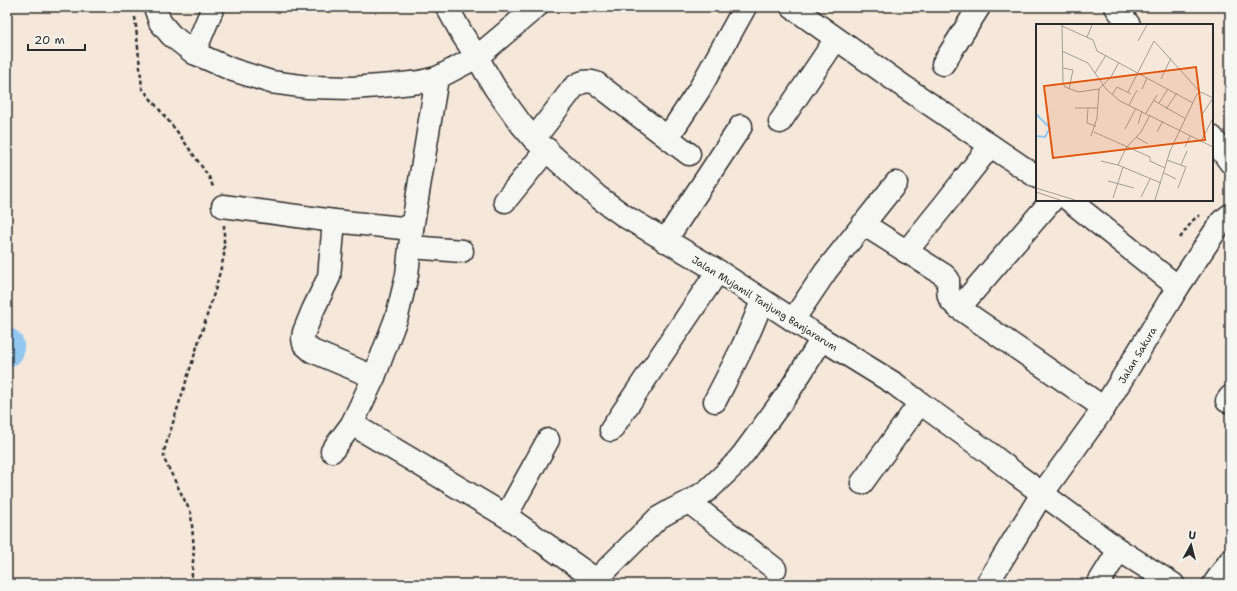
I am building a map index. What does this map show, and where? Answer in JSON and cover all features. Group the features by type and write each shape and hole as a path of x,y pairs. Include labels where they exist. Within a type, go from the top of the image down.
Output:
{"street":[{"path":"155,7 160,22 171,35 194,53 233,70 271,82 308,87 352,88 420,82 437,78 477,57 536,7"},
{"path":"194,53 213,7"},
{"name":"Jalan Mujamil Tanjung Banjararum","path":"447,7 495,88 521,124 540,144 598,197 626,217 718,271 822,339 895,384 1119,550 1173,584"},
{"path":"668,137 699,90 745,7"},
{"path":"792,7 990,146 1036,176"},
{"path":"943,64 979,7"},
{"path":"1116,7 1128,24"},
{"path":"780,122 836,39"},
{"path":"332,451 352,424 374,377 397,316 407,275 411,238 437,78"},
{"path":"505,201 573,88 578,84 588,81 596,84 689,154"},
{"path":"665,241 741,126"},
{"path":"1213,138 1230,162"},
{"path":"906,252 990,146"},
{"path":"794,320 826,271 896,182"},
{"path":"959,308 1051,201"},
{"path":"1070,201 1178,287"},
{"path":"223,206 334,221 462,251"},
{"name":"Jalan Sakura","path":"1042,494 1104,408 1178,287 1222,221 1230,215"},
{"path":"334,221 329,277 304,332 304,344 312,351 374,377"},
{"path":"863,224 906,252 929,264 946,277 948,279 948,297 959,308 1104,408"},
{"path":"611,430 718,271"},
{"path":"715,401 743,346 762,300"},
{"path":"352,424 506,516 597,583 658,518 708,490 744,453 788,393 822,339"},
{"path":"862,483 920,403"},
{"path":"506,516 548,440"},
{"path":"987,584 1042,494"},
{"path":"689,502 775,569"},
{"path":"1098,584 1119,550"},
{"path":"1214,584 1230,561"}],"path":[{"path":"135,14 142,88 183,140 208,177 223,206 224,256 221,269 164,451 164,459 191,513 194,550 191,584"}],"waterway":[{"path":"7,345 7,350"}]}
